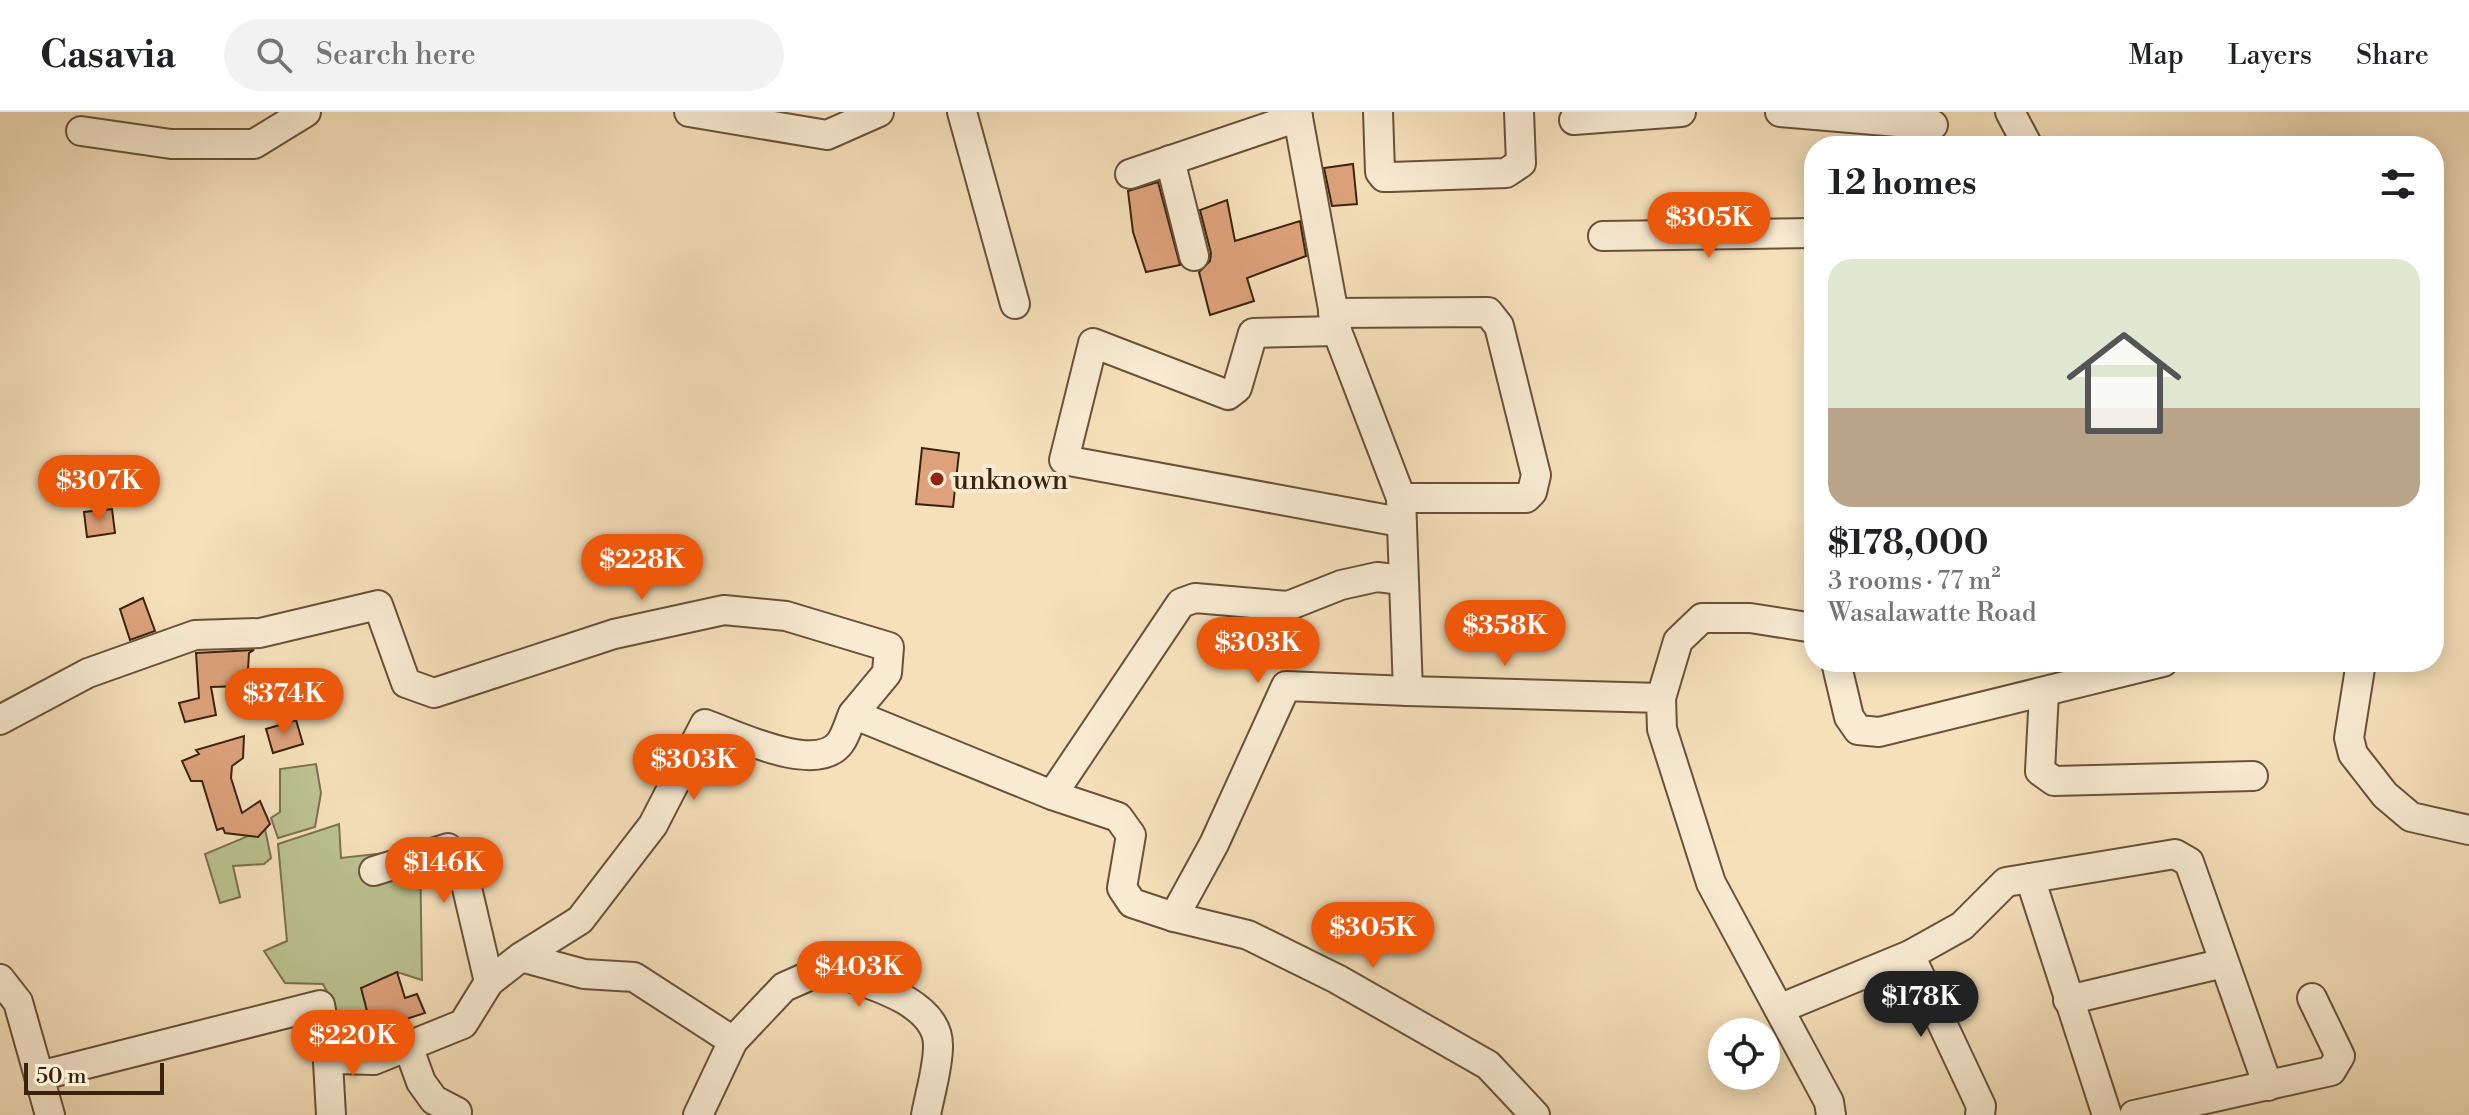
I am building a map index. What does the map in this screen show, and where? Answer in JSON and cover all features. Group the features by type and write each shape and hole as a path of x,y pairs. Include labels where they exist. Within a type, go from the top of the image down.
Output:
{"street":[{"path":"81,131 171,144 254,144 306,112"},
{"path":"689,112 827,135 879,112"},
{"path":"962,112 1015,304"},
{"path":"1378,112 1380,172 1384,177 1391,177 1506,173 1516,170 1521,163 1519,112"},
{"path":"1574,120 1681,112"},
{"path":"1780,112 1931,128"},
{"path":"2010,112 2023,136"},
{"path":"1130,174 1298,114 1335,322 1401,510 1408,691"},
{"path":"1170,160 1194,256"},
{"path":"1603,236 1804,233"},
{"path":"1488,312 1499,326 1536,475 1532,492 1526,498 1401,510 1064,460 1093,343 1228,395 1237,388 1253,333 1335,322 1488,312"},
{"path":"1052,795 1181,603 1195,598 1288,606 1341,585 1377,577 1403,580"},
{"path":"0,720 88,673 195,635 260,633 378,605 406,683 434,693 614,634 724,610 786,616 889,647 887,673 853,714 840,744 822,756 794,756 705,724 653,825 580,920 521,957 489,982 463,1024 374,1060 334,1059 327,1044"},
{"path":"1804,626 1750,618 1702,618 1678,641 1661,698 1662,729 1711,883 1829,1102 1831,1115"},
{"path":"1838,672 1849,717 1858,730 1879,732 2123,672"},
{"path":"2359,672 2349,738 2353,754 2385,795 2411,817 2469,830"},
{"path":"1174,917 1214,844 1286,686 1661,698"},
{"path":"2044,692 2040,771 2054,781 2253,776"},
{"path":"853,714 1052,795 1118,817 1131,835 1122,888 1132,903 1248,935 1337,979 1488,1065 1535,1115"},
{"path":"374,871 448,848 463,871 489,982"},
{"path":"1779,1009 1910,955 1962,926 2006,882 2175,854 2189,862 2268,1086"},
{"path":"2030,878 2107,1115"},
{"path":"1910,955 1981,1106 1980,1115"},
{"path":"521,957 584,974 634,977 733,1041"},
{"path":"2068,1000 2224,963"},
{"path":"698,1115 733,1041 784,987 825,969 902,997 926,1017 939,1044 926,1115"},
{"path":"0,979 39,1076 50,1115"},
{"path":"2134,1115 2331,1071 2340,1056 2312,998"},
{"path":"39,1076 320,1005 327,1044 331,1115"},
{"path":"408,1046 421,1082 434,1100 457,1112"}],"green space":[{"path":"316,764 321,793 315,827 278,838 271,818 280,812 280,769"},
{"path":"339,824 341,858 420,849 422,980 397,972 362,988 372,1030 347,1031 323,984 285,983 264,951 287,941 278,844"},
{"path":"265,829 271,858 264,864 233,866 240,897 220,903 205,854"}],"building":[{"path":"1353,164 1357,204 1332,206 1324,168"},
{"path":"1158,182 1180,265 1146,272 1133,232 1128,191"},
{"path":"1227,200 1235,241 1300,221 1306,256 1247,278 1254,301 1210,315 1199,272 1210,261 1211,253 1200,210"},
{"name":"unknown","path":"922,448 959,453 953,507 916,504"},
{"path":"112,509 115,533 87,537 84,512"},
{"path":"143,598 155,631 130,640 120,609"},
{"path":"254,650 249,653 247,686 211,687 216,715 185,722 179,703 199,698 196,653"},
{"path":"296,720 303,744 273,753 266,729"},
{"path":"244,736 243,758 232,766 231,778 242,813 260,801 270,824 258,837 225,833 223,828 217,830 202,781 191,781 182,761 199,754 196,750"},
{"path":"397,972 405,998 417,994 425,1013 372,1030 361,988"}],"place":[{"name":"unknown","path":"937,479"}]}
